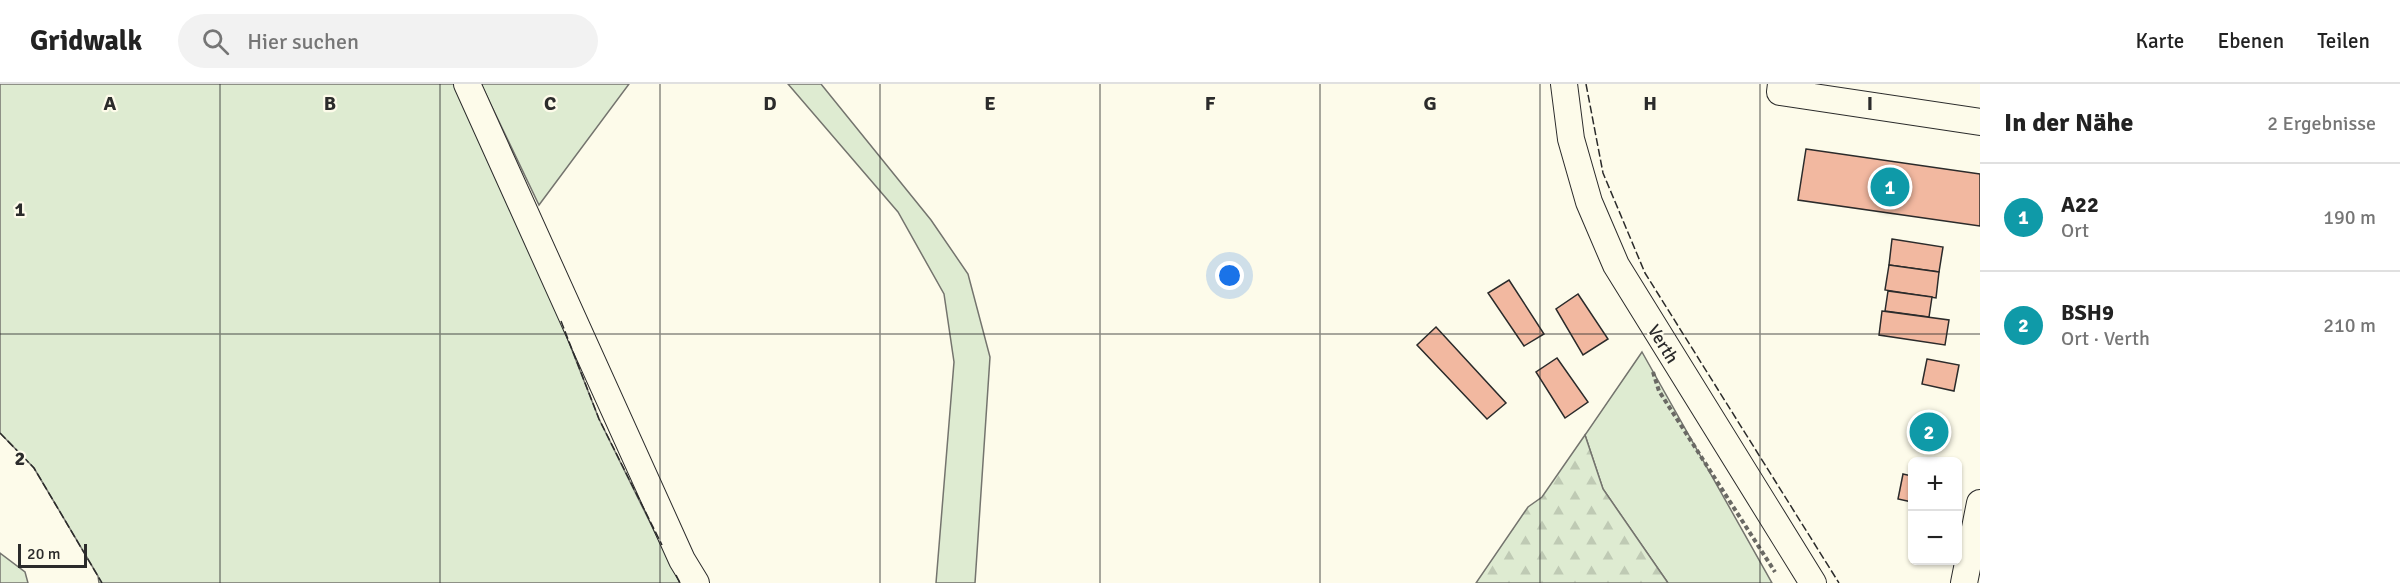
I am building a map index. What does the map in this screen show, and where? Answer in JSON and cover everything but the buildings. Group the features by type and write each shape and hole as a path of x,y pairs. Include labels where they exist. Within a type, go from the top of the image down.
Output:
{"street":[{"path":"467,84 682,560 696,583"},
{"name":"Verth","path":"1564,84 1571,140 1588,202 1616,265 1814,583"},
{"path":"1781,84 1780,92 1980,122"},
{"path":"1964,583 1980,503"}],"green space":[{"path":"0,84 459,84 521,220 599,419 680,583 99,583 98,576 34,468 0,433"},
{"path":"481,84 629,84 539,205"},
{"path":"788,84 821,84 931,220 968,274 990,357 975,583 936,583 954,362 944,294 898,212"},
{"path":"1642,352 1772,583 1668,583 1603,489 1585,435"},
{"path":"1585,435 1603,489 1668,583 1476,583 1528,507 1542,497"},
{"path":"0,553 25,572 28,583 0,583"}],"fence":[{"path":"1586,84 1603,173 1645,273 1839,583"},
{"path":"561,321 599,419 662,545"},
{"path":"0,433 34,468 102,583"},
{"path":"676,575 680,583"}],"place":[{"name":"A22","path":"1890,187"},
{"name":"BSH9","path":"1929,432"}]}
